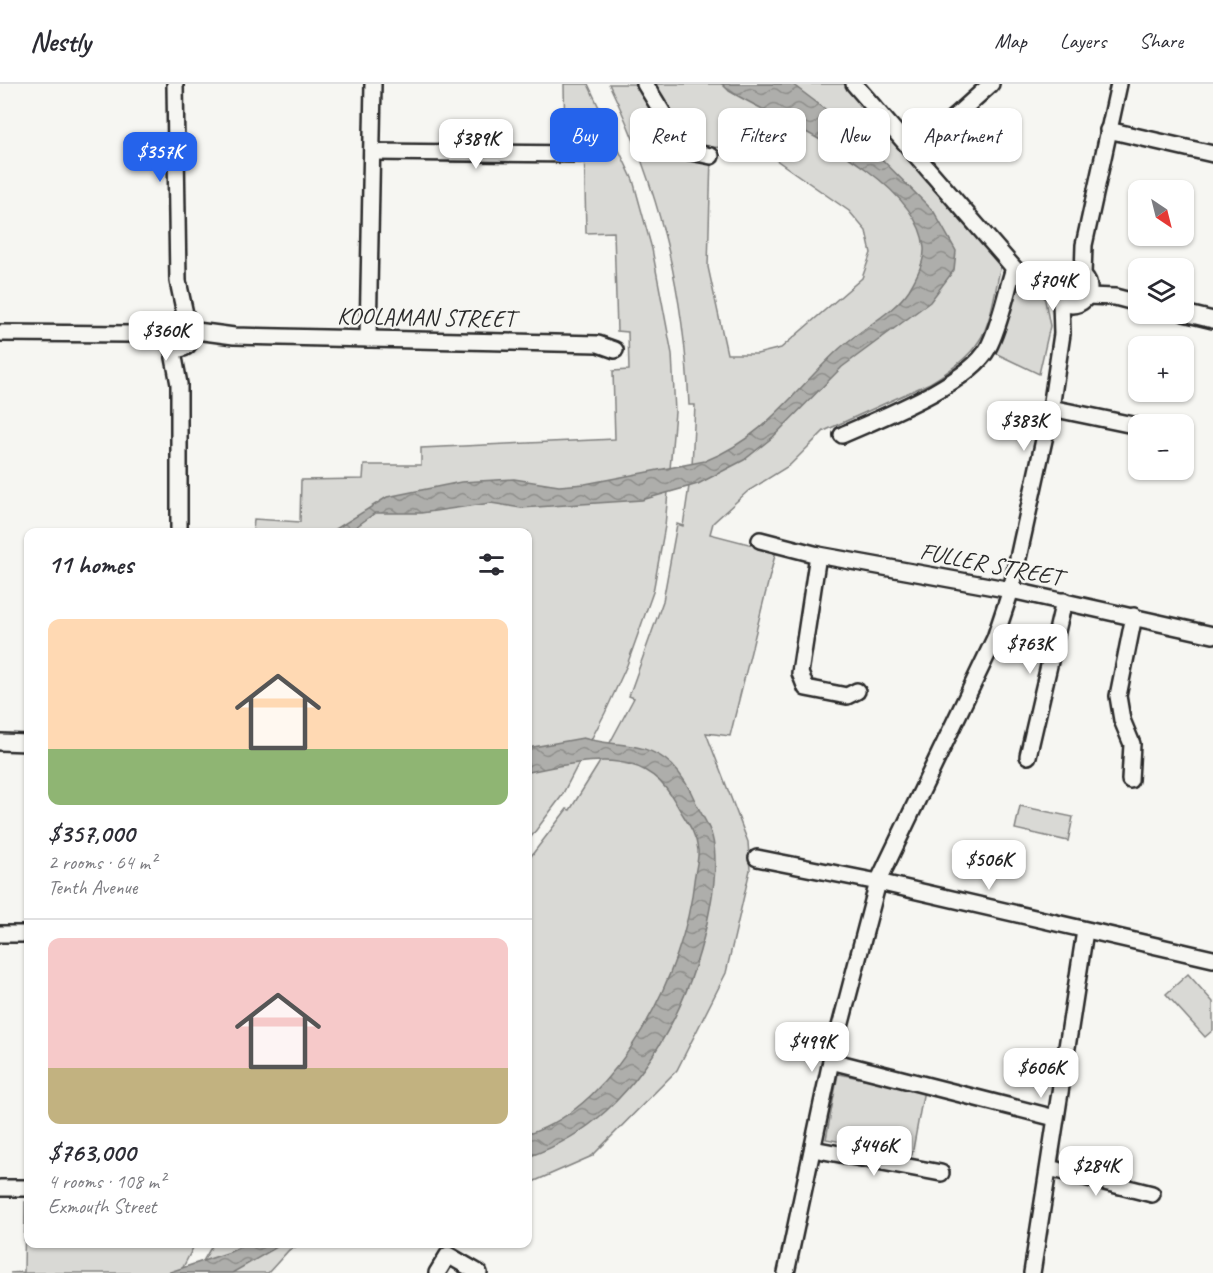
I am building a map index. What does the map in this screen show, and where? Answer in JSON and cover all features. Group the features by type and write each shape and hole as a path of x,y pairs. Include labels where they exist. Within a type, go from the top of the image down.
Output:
{"street":[{"path":"175,84 179,528"},
{"path":"368,339 373,84"},
{"path":"645,84 686,151 711,156"},
{"path":"854,84 902,138"},
{"path":"964,108 991,84"},
{"path":"786,1273 831,1061 878,882 995,638 1011,590 1051,408 1062,334 1072,287 1084,245 1119,84"},
{"path":"1108,130 1213,154"},
{"path":"372,152 550,154"},
{"path":"924,162 1014,268 1029,282 1072,287 1128,300"},
{"path":"842,435 930,394 961,376 988,348 1014,268"},
{"path":"1194,315 1213,320"},
{"name":"KOOLAMAN STREET","path":"0,333 598,344 615,350"},
{"path":"1051,408 1128,424"},
{"name":"FULLER STREET","path":"760,540 818,555 1011,590 1213,635"},
{"path":"818,555 800,673 806,688 848,696 857,691"},
{"path":"1028,756 1064,601"},
{"path":"1130,780 1132,744 1122,720 1118,696 1134,616"},
{"path":"3,743 24,743"},
{"path":"757,858 878,882 1213,959"},
{"path":"1032,1273 1085,931"},
{"path":"0,934 24,934"},
{"path":"831,1061 1055,1118"},
{"path":"813,1149 941,1173"},
{"path":"1049,1168 1152,1194"},
{"path":"0,1188 24,1188"},
{"path":"436,1273 448,1255 479,1273"}],"shaded area":[{"path":"564,84 588,84 599,108 564,108"},
{"path":"609,84 635,84 642,91 651,108 630,108 630,131"},
{"path":"653,84 846,84 867,108 818,108 818,162 890,162 890,134 902,148 902,162 915,162 1002,261 987,324 979,341 963,360 930,383 824,431 790,465 748,491 713,523 710,534 776,551 730,736 706,733 748,842 750,870 726,973 677,1070 592,1156 532,1182 532,855 567,809 570,810 598,765 634,698 629,696 663,601 677,524 683,526 692,466 695,405 689,405 686,362 675,280 655,201 642,162 706,162 706,156 711,156 708,267 727,354 757,354 781,348 862,278 871,253 866,231 849,211 779,162 806,162 806,108 718,108 718,147 706,147 706,108 667,108"},
{"path":"618,148 633,180 652,249 672,354 675,412 665,526 653,592 627,665 561,797 532,836 532,528 253,528 254,519 300,522 301,480 363,479 364,465 421,465 421,448 615,439 613,371 629,370 628,332 617,331 614,232 586,233 584,162 618,162"},
{"path":"1021,289 1044,295 1050,326 1039,374 995,353 1011,295"},
{"path":"1020,806 1073,817 1068,841 1015,829"},
{"path":"1188,974 1213,1002 1213,1030 1205,1037 1166,994"},
{"path":"838,1074 924,1090 912,1155 826,1139"},
{"path":"24,1248 193,1248 180,1273 10,1273 24,1272"},
{"path":"211,1248 294,1248 289,1250 268,1273 196,1273"}],"water":[{"path":"722,84 792,84 824,108 818,108 818,139 806,132 806,108 761,108 729,91"},
{"path":"855,162 885,162 934,212 956,251 954,270 930,302 842,367 773,437 744,460 698,484 642,500 521,508 491,503 421,513 375,513 354,528 337,528 387,497 461,482 514,479 559,486 585,484 705,461 745,439 778,412 839,349 895,306 909,290 919,270 924,248 916,222 899,198"},
{"path":"583,738 641,748 662,757 683,778 709,828 714,845 715,863 710,908 696,964 686,992 660,1044 644,1068 606,1111 569,1138 532,1155 532,1132 561,1119 591,1095 618,1065 642,1030 662,993 677,954 688,916 698,854 695,837 672,796 660,781 646,771 618,762 596,761 532,771 532,747"},
{"path":"238,1248 275,1248 232,1273 167,1273"}]}
